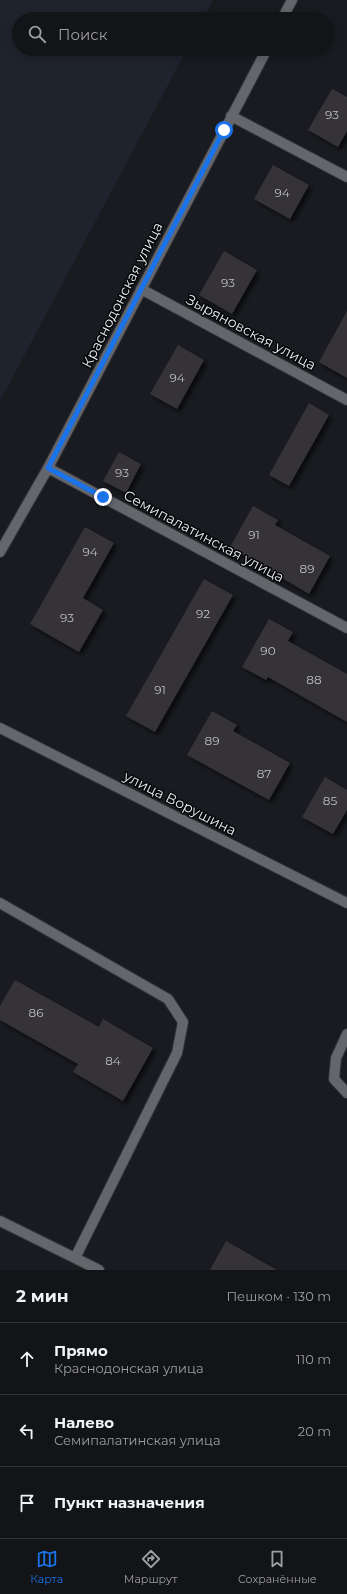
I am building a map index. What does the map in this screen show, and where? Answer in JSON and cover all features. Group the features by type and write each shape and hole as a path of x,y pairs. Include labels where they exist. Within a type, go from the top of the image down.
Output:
{"street":[{"path":"286,12 292,0"},
{"name":"Краснодонская улица","path":"0,552 48,468 263,56"},
{"path":"231,116 347,177"},
{"name":"Зыряновская улица","path":"141,289 347,400"},
{"name":"Семипалатинская улица","path":"48,468 347,628"},
{"name":"улица Ворушина","path":"0,728 347,903"},
{"path":"0,904 168,999 182,1022 176,1053 75,1258"},
{"path":"347,1034 336,1058 334,1079 347,1093"},
{"path":"0,1221 99,1270"}],"shaded area":[{"path":"0,0 213,0 207,12 12,12 12,56 183,56 0,401"}],"building":[{"path":"332,89 347,97 347,131 338,147 308,130"},
{"path":"273,165 309,185 290,219 254,199"},
{"path":"224,251 257,270 232,314 199,295"},
{"path":"347,311 347,378 319,362"},
{"path":"178,345 204,360 177,409 150,394"},
{"path":"309,403 329,415 289,486 269,475"},
{"path":"119,452 141,464 126,493 103,481"},
{"path":"253,506 278,520 275,525 330,556 309,594 230,547"},
{"path":"85,527 114,543 83,598 103,610 79,652 30,624"},
{"path":"204,579 233,595 155,732 126,716"},
{"path":"269,619 293,632 288,641 347,674 347,722 268,677 266,680 242,667"},
{"path":"212,711 237,725 233,731 290,763 269,800 187,755"},
{"path":"325,777 347,790 347,810 333,834 302,817"},
{"path":"15,980 99,1027 103,1019 153,1048 123,1101 73,1072 78,1064 0,1020 0,1006"},
{"path":"226,1241 277,1270 210,1270"}],"route":[{"path":"103,497 48,468 224,130"}]}
